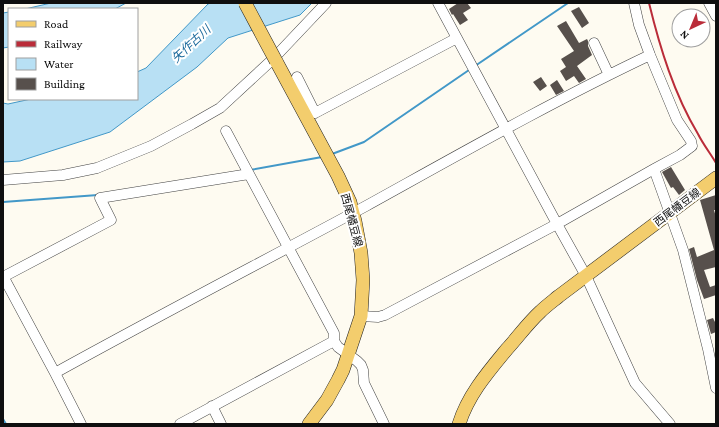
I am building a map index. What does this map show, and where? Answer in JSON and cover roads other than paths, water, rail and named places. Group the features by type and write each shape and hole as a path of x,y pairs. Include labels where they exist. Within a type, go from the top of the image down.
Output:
{"main road":[{"name":"西尾幡豆線","path":"245,3 338,176 350,202 361,260 363,280 361,316 343,370 333,391 310,424"},
{"name":"西尾幡豆線","path":"459,424 463,412 484,377 540,312 559,296 716,178"}],"street":[{"path":"3,180 63,176 97,168 151,146 186,127 220,108 274,59 326,3"},
{"path":"361,316 378,317 385,315 557,224 654,169 680,156 692,146 691,141 677,120 650,55 639,25 634,3"},
{"path":"709,3 716,16"},
{"path":"442,5 457,38 586,276 635,382 670,424"},
{"path":"297,77 315,113 457,38"},
{"path":"594,43 609,75"},
{"path":"55,373 506,129 650,55"},
{"path":"226,130 334,333 334,341 338,347 361,365 364,383 384,424"},
{"path":"654,169 683,250 708,349 716,388"},
{"path":"100,198 247,170"},
{"path":"81,424 3,277 111,220 100,198 98,188"},
{"path":"180,424 334,341"},
{"path":"212,406 221,424"}],"water":[{"path":"51,3 126,3 117,8 29,8"},
{"name":"矢作古川","path":"312,3 300,15 228,38 197,67 110,132 20,161 3,162 3,103 8,104 26,100 138,100 138,72 146,68 208,4"},
{"path":"8,12 8,47 3,48 3,13"}],"waterway":[{"path":"475,66 568,3"},
{"path":"332,154 364,142 469,70"},
{"path":"250,170 322,157"},
{"path":"3,202 98,195"},
{"path":"3,419 6,424"}],"railway":[{"path":"649,3 663,54 675,87 689,119 716,163"}]}
